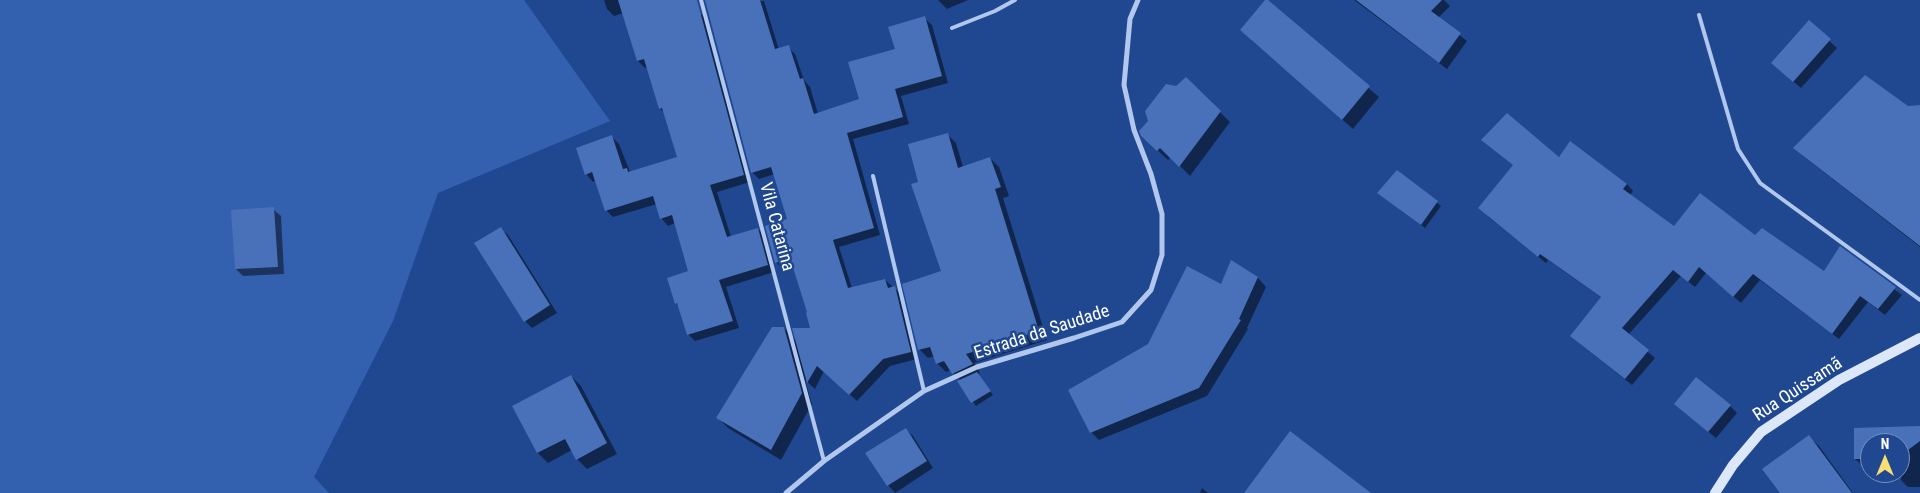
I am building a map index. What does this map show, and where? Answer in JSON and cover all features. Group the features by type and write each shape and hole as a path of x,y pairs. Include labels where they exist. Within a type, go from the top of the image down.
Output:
{"street":[{"name":"Estrada da Saudade","path":"786,493 824,461 924,391 977,367 1122,322 1151,290 1162,255 1162,214 1151,174 1134,130 1124,86 1130,19 1138,0"},
{"name":"Rua Quissamã","path":"1715,493 1733,465 1761,432 1838,380 1920,338"}],"lane":[{"name":"Vila Catarina","path":"701,0 824,461"},
{"path":"952,28 995,11 1015,0"},
{"path":"1699,15 1738,149 1760,182 1920,300"},
{"path":"873,176 924,391"}],"shaded area":[{"path":"0,0 524,0 610,121 438,193 393,321 314,477 329,493 0,493"}],"building":[{"path":"618,0 697,0 744,175 710,185 727,237 758,228 768,265 719,280 733,321 687,335 667,278 688,271 672,215 660,219 653,196 605,211 592,172 585,175 576,148 612,135 623,169 627,168 628,172 677,157 662,108 659,109 644,59 637,61"},
{"path":"705,0 760,0 775,49 789,45 800,79 803,78 814,114 859,99 848,62 895,49 888,27 925,16 942,76 895,89 903,117 847,133 874,228 833,240 848,288 885,279 888,288 895,286 911,352 883,359 849,395 817,366 807,383 792,328 810,328 807,312 790,258 775,263 765,226 787,219 771,167 751,173"},
{"path":"1265,0 1268,0 1370,86 1342,120 1240,30"},
{"path":"1356,0 1442,0 1431,11 1461,33 1439,63"},
{"path":"1809,20 1831,39 1793,82 1771,63"},
{"path":"1865,75 1908,106 1920,105 1920,246 1793,148"},
{"path":"1186,77 1221,111 1179,167 1160,148 1157,151 1141,136 1139,131 1148,121 1145,111 1166,84 1176,86"},
{"path":"1507,113 1559,157 1570,141 1627,184 1623,189 1674,226 1700,193 1755,235 1762,228 1824,271 1840,246 1896,287 1878,309 1860,296 1832,334 1753,274 1733,297 1699,267 1688,282 1673,270 1622,328 1649,350 1625,379 1570,336 1601,297 1540,254 1538,257 1478,208 1513,165 1481,140"},
{"path":"948,133 958,168 990,157 1001,187 995,189 1039,331 966,354 973,364 952,374 944,361 936,364 930,347 918,350 902,284 941,271 911,184 918,182 908,144"},
{"path":"1397,170 1438,201 1421,225 1377,193"},
{"path":"274,207 278,267 235,269 231,210"},
{"path":"501,227 550,305 524,322 474,243"},
{"path":"1231,260 1258,277 1239,319 1241,320 1199,388 1090,433 1068,390 1148,344 1187,266 1221,284"},
{"path":"772,327 784,327 802,393 771,450 716,418"},
{"path":"977,372 991,391 971,403 957,381"},
{"path":"571,375 607,443 576,460 565,439 537,453 512,406"},
{"path":"1696,377 1731,405 1708,432 1674,404"},
{"path":"1920,426 1920,441 1910,448 1910,433 1860,433 1860,459 1854,459 1854,428"},
{"path":"906,428 927,461 887,486 865,453"},
{"path":"1290,431 1371,493 1244,493"},
{"path":"1809,435 1852,493 1780,493 1762,469"}]}
